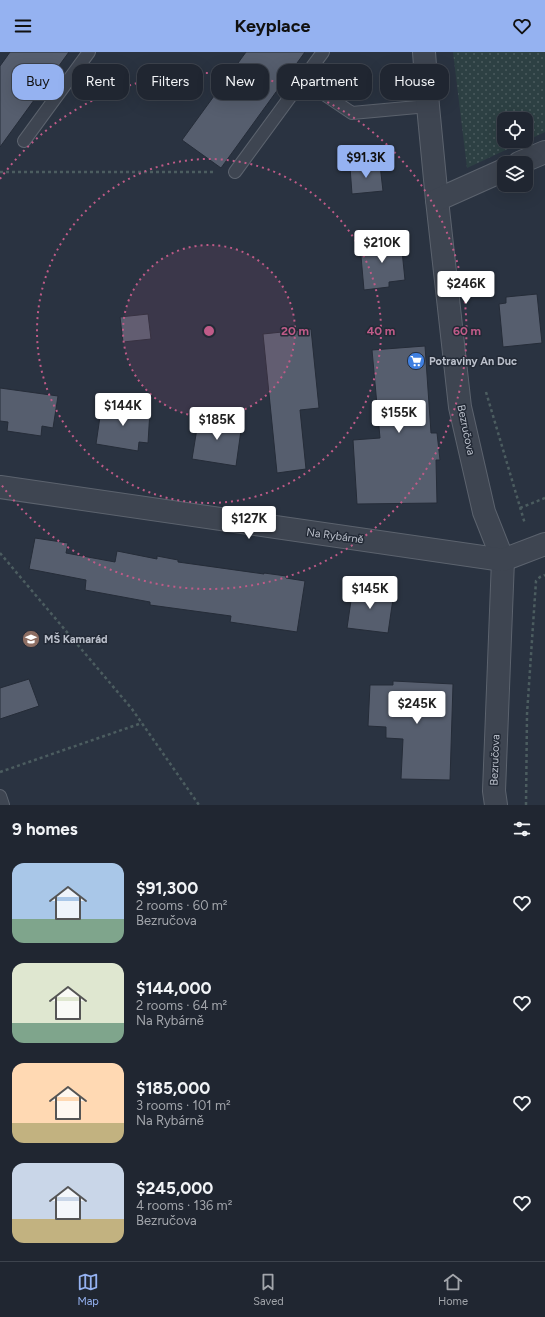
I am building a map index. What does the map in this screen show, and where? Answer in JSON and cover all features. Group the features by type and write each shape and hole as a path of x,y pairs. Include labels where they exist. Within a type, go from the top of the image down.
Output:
{"street":[{"name":"Bezručova","path":"424,52 437,200 460,407 484,512 503,560 494,791 496,805"},
{"path":"533,157 545,152"},
{"path":"437,200 497,173"},
{"name":"Na Rybárně","path":"0,487 503,560"},
{"path":"503,560 538,546"}],"lane":[{"path":"24,141 88,52"},
{"path":"314,64 323,52"},
{"path":"235,172 288,100"},
{"path":"333,100 352,113 428,106"},
{"path":"0,796 3,805"}],"path":[{"path":"0,172 235,172"},
{"path":"484,386 520,508 538,546"},
{"path":"520,508 545,498"},
{"path":"0,553 132,709 199,805"},
{"path":"526,805 527,714 536,582 540,576 545,575"},
{"path":"0,772 142,723"}],"shaded area":[{"path":"453,52 545,52 545,132 533,138 533,112 497,112 497,148 510,148 467,168"}],"building":[{"path":"10,52 69,52 60,64 12,64 12,100 34,100 0,147 0,66"},
{"path":"246,52 305,52 296,64 277,64 277,91 221,168 182,140 211,100 269,100 269,64 237,64"},
{"path":"380,165 383,191 352,194 350,167"},
{"path":"401,241 405,280 389,282 389,287 364,290 360,245"},
{"path":"537,294 542,343 503,347 499,304 506,303 506,297"},
{"path":"148,314 151,339 123,342 120,317"},
{"path":"311,329 319,408 300,410 306,469 277,473 263,334"},
{"path":"425,346 431,433 437,433 440,460 436,460 437,503 357,504 353,440 380,438 372,350"},
{"path":"0,388 58,396 53,428 42,426 41,436 7,431 8,422 0,421"},
{"path":"102,403 150,410 148,443 139,442 138,451 96,444"},
{"path":"199,416 242,423 236,466 192,459"},
{"path":"35,538 68,543 66,553 115,562 117,551 157,559 157,556 178,560 178,562 286,576 286,578 305,581 297,632 230,622 231,616 150,605 150,602 85,590 86,580 29,569"},
{"path":"353,587 394,592 388,633 347,628"},
{"path":"29,679 39,706 0,719 0,688"},
{"path":"393,681 453,684 450,780 401,779 403,739 386,738 386,727 368,726 370,685 393,685"}],"place":[{"name":"Potraviny An Duc","path":"416,361"},
{"name":"MŠ Kamarád","path":"31,639"}]}
